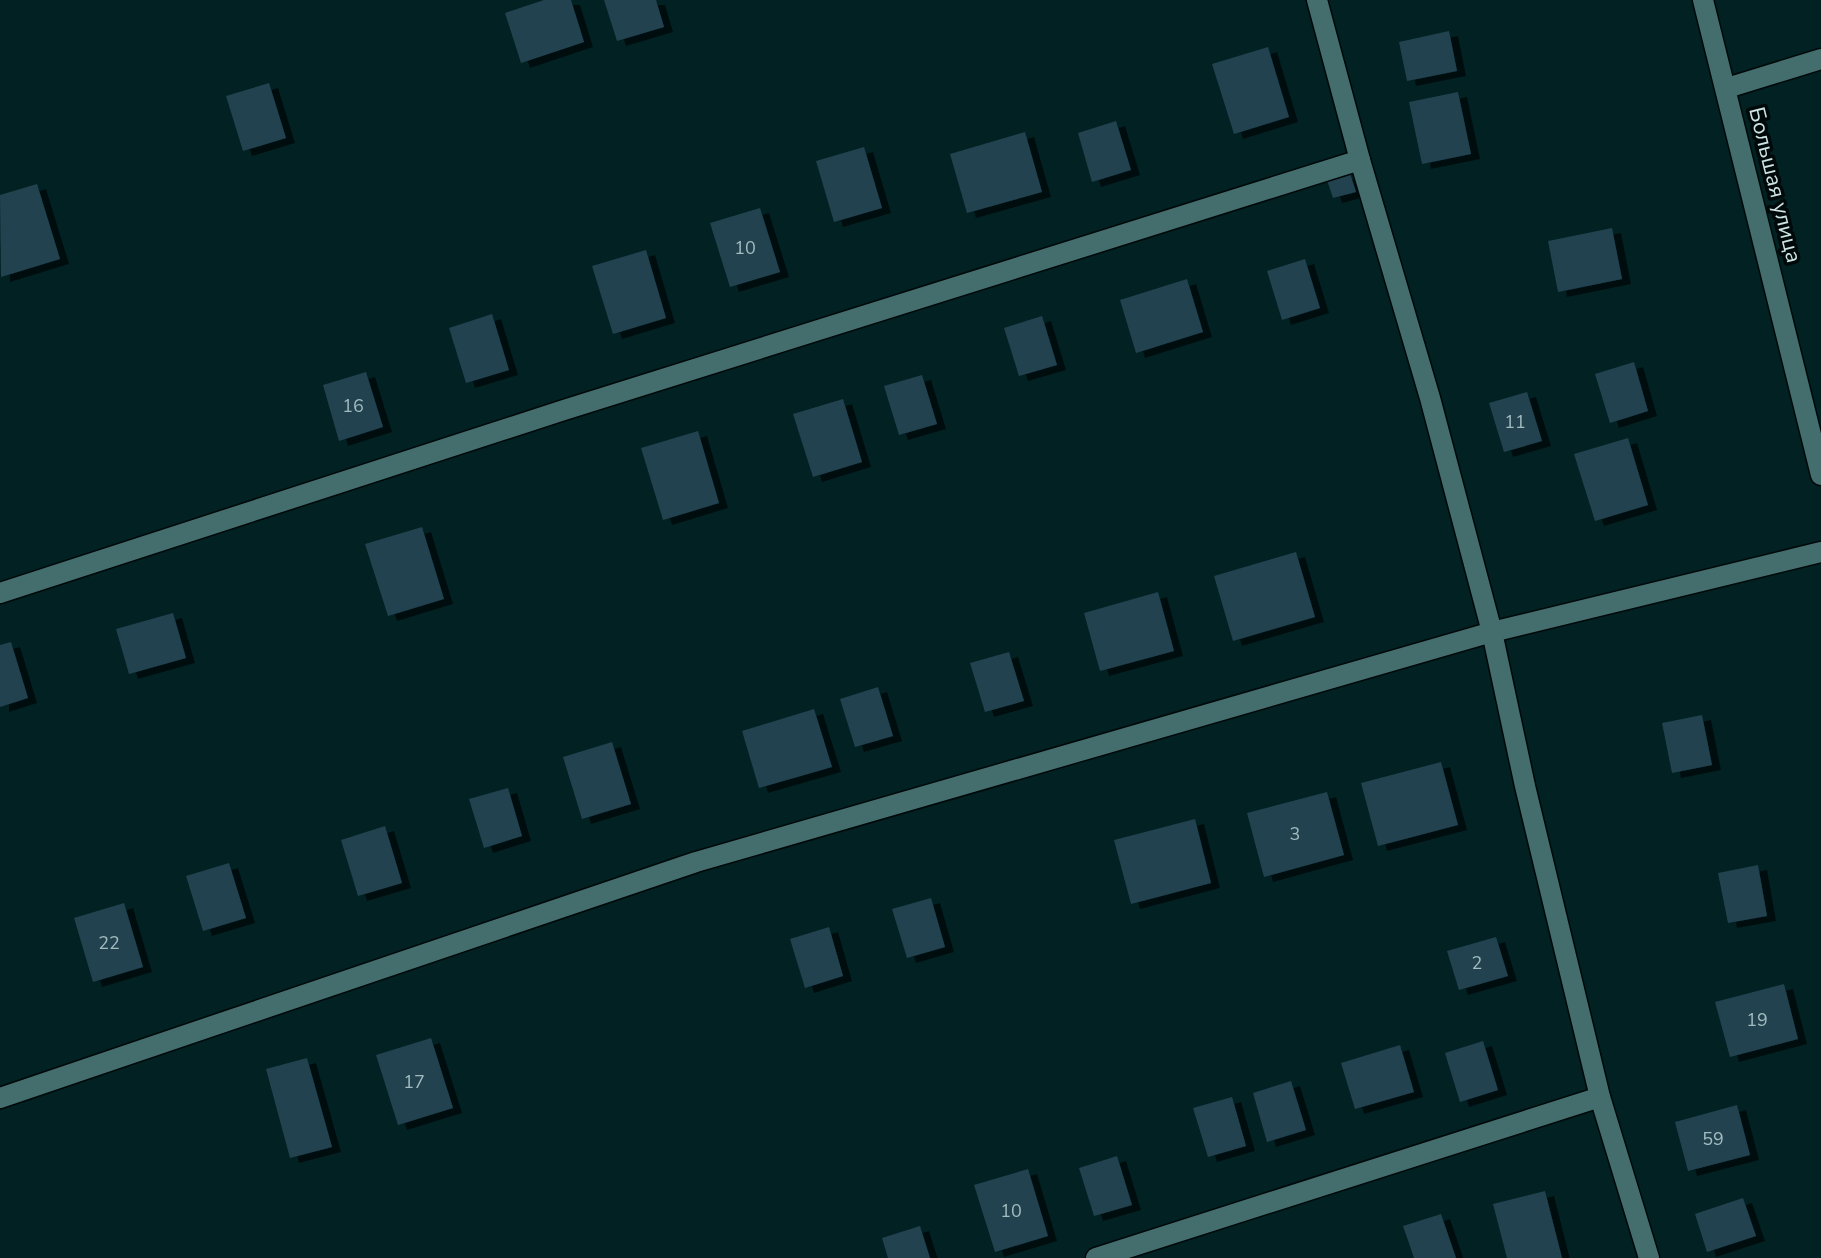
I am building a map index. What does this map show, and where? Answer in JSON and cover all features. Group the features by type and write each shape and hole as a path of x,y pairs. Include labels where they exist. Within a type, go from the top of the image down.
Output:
{"street":[{"path":"1317,0 1430,398 1492,632 1529,802 1600,1097 1649,1258"},
{"name":"Большая улица","path":"1703,0 1821,475"},
{"path":"1727,88 1821,59"},
{"path":"0,593 579,405 1360,160"},
{"path":"0,1098 696,862 1492,632 1821,552"},
{"path":"1096,1258 1600,1097"}],"building":[{"path":"544,0 571,0 584,42 521,63 505,13"},
{"path":"604,0 656,0 664,27 617,41"},
{"path":"1449,31 1457,71 1407,81 1399,42"},
{"path":"1268,47 1289,117 1234,134 1212,64"},
{"path":"269,83 286,138 243,151 226,96"},
{"path":"1458,92 1471,154 1422,164 1409,102"},
{"path":"1116,121 1131,170 1092,182 1078,133"},
{"path":"1025,132 1042,192 967,213 950,154"},
{"path":"864,147 882,208 834,222 816,161"},
{"path":"1350,173 1356,192 1333,198 1327,180"},
{"path":"37,184 60,259 1,277 0,195"},
{"path":"760,208 780,272 730,287 710,223"},
{"path":"1612,228 1622,279 1558,292 1548,241"},
{"path":"646,250 666,318 613,334 592,266"},
{"path":"1305,259 1320,308 1282,320 1267,271"},
{"path":"1187,279 1203,332 1136,353 1120,300"},
{"path":"492,314 509,370 466,383 449,328"},
{"path":"1042,316 1057,365 1019,376 1004,328"},
{"path":"1634,362 1648,411 1610,423 1595,374"},
{"path":"366,372 383,427 339,441 323,385"},
{"path":"922,375 937,424 899,435 884,386"},
{"path":"1527,392 1542,441 1504,452 1489,403"},
{"path":"843,399 862,462 813,477 793,414"},
{"path":"698,431 719,503 663,520 641,448"},
{"path":"1628,438 1648,505 1595,521 1574,454"},
{"path":"422,527 444,599 388,616 365,544"},
{"path":"1296,552 1315,617 1233,641 1214,576"},
{"path":"1158,592 1174,651 1100,671 1084,613"},
{"path":"173,613 186,658 129,674 116,629"},
{"path":"11,642 28,698 0,707 0,645"},
{"path":"1009,652 1024,701 985,712 970,663"},
{"path":"878,687 893,736 855,747 840,699"},
{"path":"814,709 832,767 759,788 742,731"},
{"path":"1702,715 1712,765 1672,773 1662,723"},
{"path":"612,742 631,804 582,819 563,757"},
{"path":"1441,762 1458,825 1378,846 1361,783"},
{"path":"508,788 522,836 484,848 469,799"},
{"path":"1327,792 1344,855 1264,877 1247,813"},
{"path":"1195,819 1211,883 1131,904 1114,840"},
{"path":"385,826 402,883 358,896 341,840"},
{"path":"229,863 246,918 203,931 186,876"},
{"path":"1758,865 1767,916 1728,923 1718,873"},
{"path":"931,898 945,947 907,958 892,909"},
{"path":"124,903 143,967 93,982 74,918"},
{"path":"829,927 843,976 805,988 790,939"},
{"path":"1496,937 1508,976 1459,990 1447,951"},
{"path":"1784,984 1798,1039 1730,1057 1715,1002"},
{"path":"431,1038 453,1108 398,1125 376,1055"},
{"path":"1483,1041 1498,1090 1460,1102 1445,1053"},
{"path":"1400,1045 1414,1092 1355,1109 1341,1063"},
{"path":"307,1058 332,1147 290,1158 266,1069"},
{"path":"1291,1081 1306,1130 1267,1142 1253,1093"},
{"path":"1232,1097 1246,1146 1208,1157 1193,1108"},
{"path":"1737,1105 1750,1155 1688,1171 1675,1122"},
{"path":"1117,1156 1132,1205 1094,1216 1079,1168"},
{"path":"1028,1169 1048,1236 995,1252 974,1185"},
{"path":"1545,1191 1562,1258 1507,1258 1493,1204"},
{"path":"1743,1198 1756,1236 1707,1252 1695,1214"},
{"path":"1441,1214 1456,1258 1414,1258 1403,1226"},
{"path":"920,1226 930,1258 888,1258 882,1238"}]}
